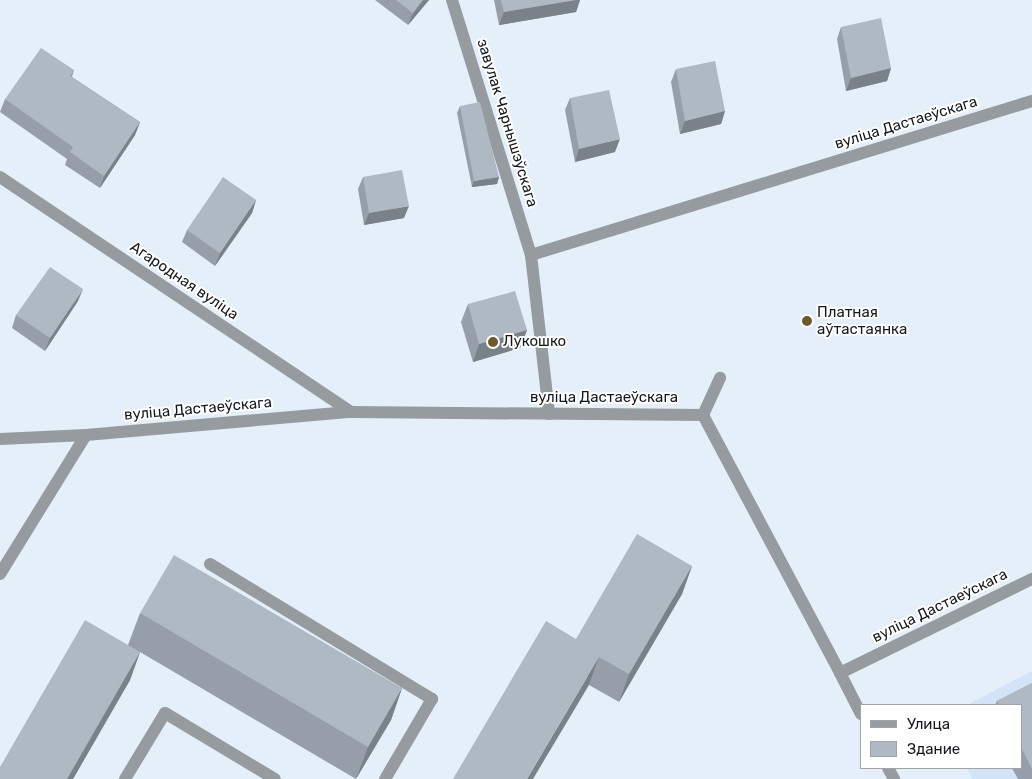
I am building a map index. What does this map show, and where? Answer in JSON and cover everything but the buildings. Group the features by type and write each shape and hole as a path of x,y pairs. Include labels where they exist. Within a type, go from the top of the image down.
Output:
{"street":[{"name":"завулак Чарнышэўскага","path":"452,0 531,256 549,414"},
{"name":"вуліца Дастаеўскага","path":"531,256 1032,101"},
{"name":"Агародная вуліца","path":"0,177 351,412"},
{"path":"720,378 703,415 860,712"},
{"name":"вуліца Дастаеўскага","path":"0,438 86,435 351,412 703,415"},
{"path":"0,574 86,435"},
{"path":"210,564 432,699 385,779"},
{"name":"вуліца Дастаеўскага","path":"840,673 1032,579"},
{"path":"126,779 165,713 275,779"}],"shaded area":[{"path":"1032,671 1032,779 972,779 967,769 1022,769 1022,704 969,704"}],"place":[{"name":"Платная аўтастаянка","path":"807,321"},
{"name":"Лукошко","path":"493,342"}]}
